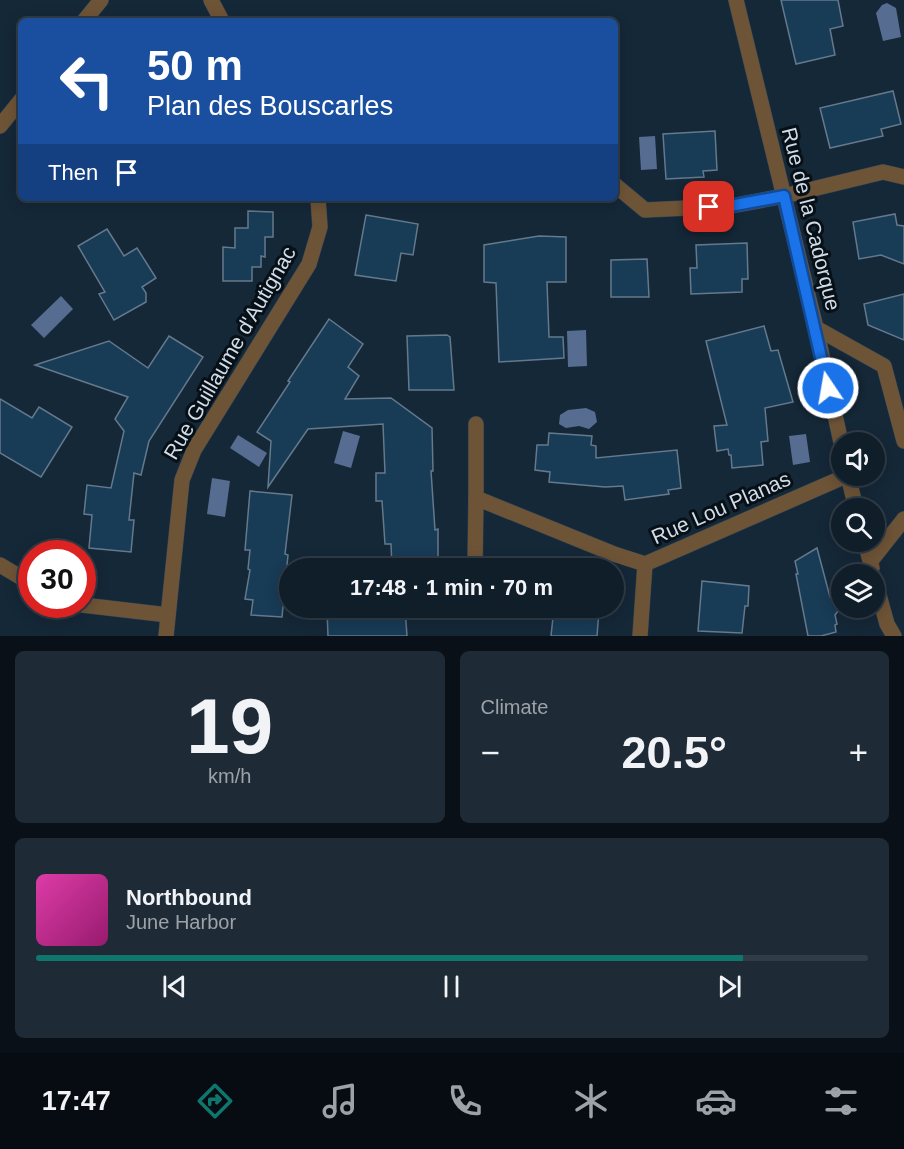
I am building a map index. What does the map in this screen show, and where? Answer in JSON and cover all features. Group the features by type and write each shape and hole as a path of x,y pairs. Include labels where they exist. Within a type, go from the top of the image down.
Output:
{"street":[{"path":"86,18 101,0"},
{"path":"211,0 220,18"},
{"name":"Rue de la Cadorque","path":"736,0 816,328 839,432"},
{"path":"0,126 18,104"},
{"path":"618,188 645,210 730,206 784,196 883,172 904,177"},
{"name":"Rue Guillaume d'Autignac","path":"166,636 182,480 194,450 309,264 320,227 318,201"},
{"path":"816,328 884,366 904,441"},
{"path":"475,558 476,424"},
{"name":"Rue Lou Planas","path":"640,636 645,564 831,483"},
{"path":"476,498 614,554 645,564"},
{"path":"877,564 904,519"},
{"path":"0,564 18,575"},
{"path":"96,607 168,615"},
{"path":"885,616 894,636"}],"water":[{"path":"887,3 896,8 901,37 883,41 876,13 882,5"},
{"path":"655,136 657,169 641,170 639,137"},
{"path":"61,296 73,309 44,338 31,325"},
{"path":"586,330 587,366 568,367 567,331"},
{"path":"586,408 595,412 597,422 589,429 579,426 566,428 559,424 560,415 568,410"},
{"path":"343,431 360,436 351,468 334,463"},
{"path":"806,434 810,462 793,465 789,436"},
{"path":"238,435 267,453 259,467 230,448"},
{"path":"212,478 230,481 225,517 207,514"}],"building":[{"path":"781,0 838,0 843,26 830,29 835,55 796,64"},
{"path":"893,91 901,124 881,129 883,136 830,148 820,108"},
{"path":"715,131 717,170 703,171 704,177 666,179 663,134"},
{"path":"248,211 273,212 273,237 265,237 265,257 261,256 261,267 252,267 252,281 223,281 223,247 235,248 235,228 248,228"},
{"path":"895,214 897,225 904,226 904,264 881,255 859,259 853,222"},
{"path":"366,215 418,224 413,255 401,253 396,281 355,275"},
{"path":"107,229 124,256 137,248 156,278 142,287 146,293 146,302 114,320 99,294 105,292 78,246"},
{"path":"539,236 566,237 566,282 547,282 549,337 563,337 564,358 499,362 496,283 484,282 484,245"},
{"path":"747,243 748,279 742,279 742,292 691,294 690,268 697,268 696,245"},
{"path":"647,259 649,297 611,297 611,260"},
{"path":"904,294 904,340 868,325 864,304"},
{"path":"329,319 363,344 348,367 359,376 345,399 391,398 432,428 433,471 431,471 435,530 438,529 438,558 392,558 391,544 385,544 382,501 376,501 376,473 385,473 383,424 308,429 268,487 271,441 257,432 290,382 288,381"},
{"path":"764,326 771,351 778,350 793,402 765,408 768,441 761,442 763,465 732,468 728,449 717,451 714,426 727,425 706,341"},
{"path":"447,335 450,337 454,390 409,390 407,336"},
{"path":"169,336 203,357 149,441 141,475 134,473 129,520 134,520 131,552 96,549 96,540 90,540 92,515 84,514 87,485 111,488 124,431 115,419 128,397 35,365 109,341 148,368"},
{"path":"0,399 32,418 39,407 72,427 41,477 0,453"},
{"path":"549,433 592,436 591,445 596,446 596,458 677,450 681,488 668,490 669,494 625,500 623,486 605,487 549,482 550,472 535,470 537,445 548,445"},
{"path":"250,491 292,495 285,554 288,555 288,558 279,558 279,617 251,615 253,600 245,599 250,570 248,569 250,550 245,550"},
{"path":"817,548 831,597 831,618 836,618 836,632 821,636 808,636 795,561"},
{"path":"702,581 749,586 748,606 745,606 742,633 698,631"},
{"path":"327,618 406,618 407,636 328,636"},
{"path":"553,618 598,618 597,636 551,636"}],"route":[{"path":"709,207 730,206 784,196 828,388"}]}
